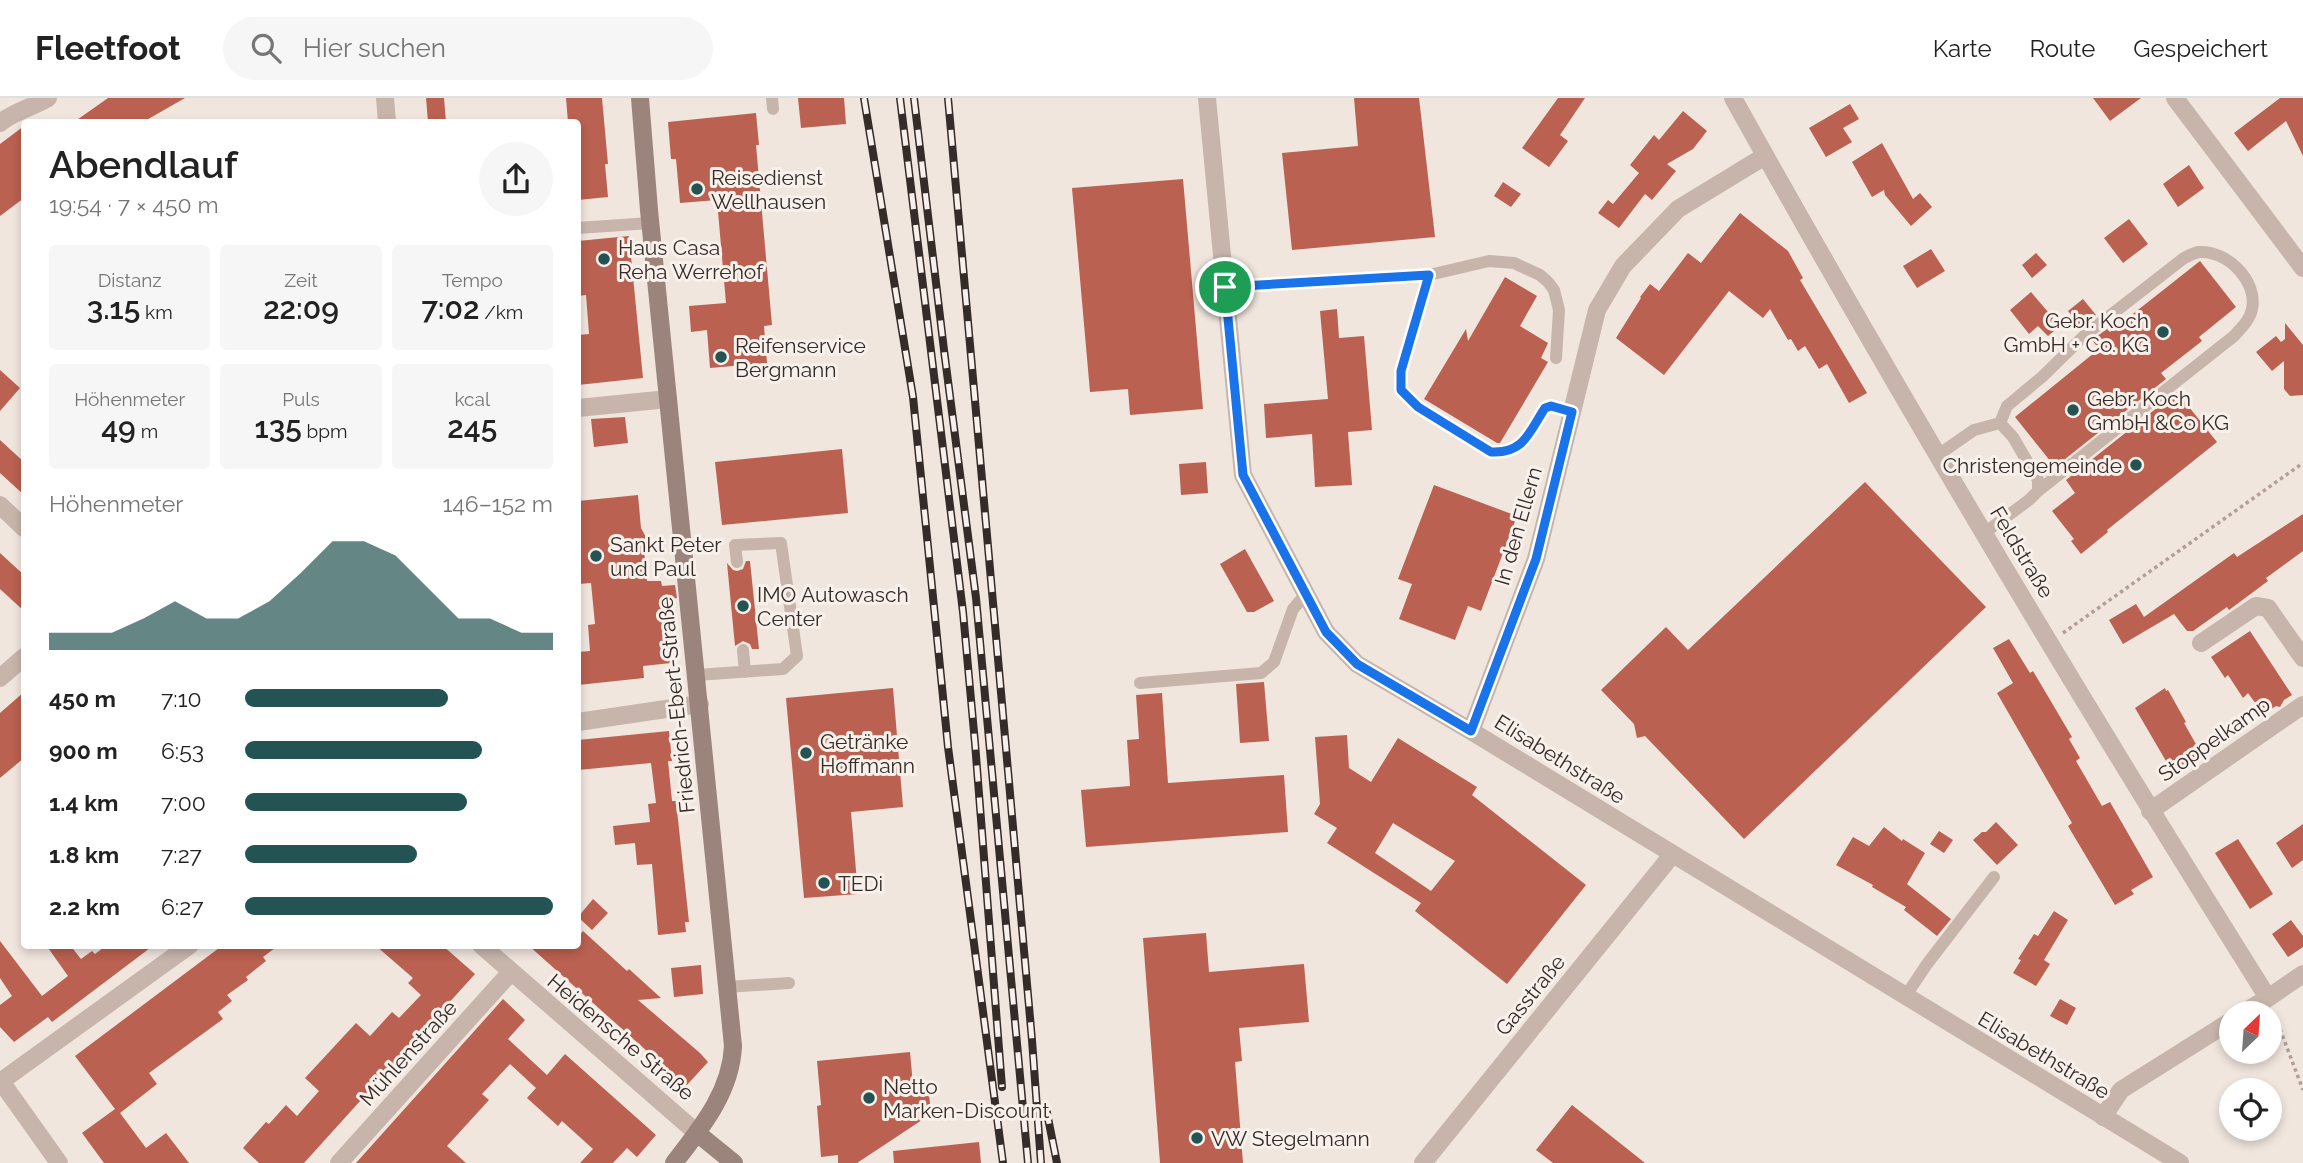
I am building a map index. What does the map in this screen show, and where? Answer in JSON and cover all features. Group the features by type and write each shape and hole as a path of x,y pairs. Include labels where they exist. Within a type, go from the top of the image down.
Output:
{"main road":[{"name":"Friedrich-Ebert-Straße","path":"640,98 667,400 733,1046 731,1067 721,1095 674,1163"},
{"name":"Heidensche Straße","path":"697,1133 734,1163"}],"street":[{"path":"0,123 7,116 33,110 48,98"},
{"path":"385,98 387,119"},
{"name":"Elisabethstraße","path":"1207,98 1243,475 1326,632 1357,664 2180,1163"},
{"name":"Feldstraße","path":"1732,98 1983,534 2150,811 2268,998"},
{"path":"2175,98 2303,268"},
{"name":"In den Ellern","path":"1471,731 1536,559 1597,310 1623,265 1678,209 1765,156"},
{"path":"581,408 667,400"},
{"path":"0,505 21,524"},
{"path":"2201,643 2256,606 2268,608 2303,658"},
{"path":"0,678 21,660"},
{"path":"581,722 700,704"},
{"name":"Stoppelkamp","path":"2150,811 2303,705"},
{"name":"Gasstraße","path":"1423,1163 1672,855"},
{"path":"59,1163 0,1081 184,949"},
{"name":"Heidensche Straße","path":"485,949 697,1133"},
{"name":"Mühlenstraße","path":"339,1163 510,973"},
{"path":"2263,1001 2303,974"},
{"path":"2103,1117 2122,1090 2219,1029"}],"lane":[{"path":"581,228 650,223"},
{"path":"1983,534 2234,336 2252,312 2251,287 2229,261 2212,253 2197,252 2184,258 2085,335 2042,377 2007,406 2000,423"},
{"path":"1225,287 1429,275 1496,260 1514,262 1540,275 1548,282 1558,300 1556,358"},
{"path":"1429,275 1401,371 1401,390 1418,407 1491,452 1504,453 1520,446 1545,408 1551,406 1572,412"},
{"path":"1938,456 1974,430 2000,423"},
{"path":"2000,423 2014,437 2038,480 2038,491"},
{"path":"696,675 783,669 797,656 781,543 735,545 737,562"},
{"path":"1140,683 1261,673 1274,662 1293,609 1306,594"},
{"path":"743,650 745,672"},
{"path":"1905,997 1994,877"},
{"path":"726,987 789,983"}],"path":[{"path":"2050,642 2303,463"},
{"path":"2268,998 2303,1090"}],"building":[{"path":"108,98 185,98 148,119 78,119"},
{"path":"426,98 444,98 446,119 428,119"},
{"path":"566,98 602,98 608,197 581,200 581,119 568,119"},
{"path":"798,98 844,98 846,124 801,128"},
{"path":"1354,98 1419,98 1435,237 1292,250 1282,153 1358,146"},
{"path":"1558,98 1585,98 1560,135 1568,141 1549,167 1522,148"},
{"path":"2093,98 2141,98 2110,121"},
{"path":"2280,98 2303,98 2303,156 2286,121 2248,151 2234,133"},
{"path":"1850,104 1859,119 1843,128 1852,142 1826,157 1809,128"},
{"path":"1683,111 1707,131 1693,149 1667,164 1676,171 1652,200 1645,194 1619,228 1598,213 1608,200 1613,204 1639,173 1630,165 1654,135 1659,140"},
{"path":"756,113 759,145 756,145 772,325 764,326 767,363 710,368 707,330 691,332 689,306 726,303 717,200 680,203 676,159 671,159 668,122"},
{"path":"21,128 21,200 0,216 0,144"},
{"path":"1882,143 1913,199 1920,193 1932,207 1911,226 1885,195 1884,190 1872,197 1852,162"},
{"path":"2189,165 2204,188 2178,207 2163,184"},
{"path":"1183,179 1203,409 1130,415 1128,389 1090,392 1072,188"},
{"path":"1503,182 1521,194 1511,207 1494,196"},
{"path":"1740,213 1788,251 1803,278 1800,280 1867,393 1849,403 1827,364 1819,369 1805,346 1798,351 1791,339 1788,340 1770,309 1763,318 1729,291 1664,375 1616,338 1650,284 1659,291 1688,253 1701,263"},
{"path":"2129,219 2148,244 2123,263 2104,238"},
{"path":"629,236 643,378 581,385 581,335 589,334 586,295 581,296 581,241"},
{"path":"1931,249 1945,271 1917,288 1903,266"},
{"path":"2036,253 2047,265 2032,278 2022,265"},
{"path":"2200,261 2236,307 2199,337 2202,341 2161,373 2166,379 2055,467 2015,417 2099,349 2092,340 2107,329 2110,332"},
{"path":"1505,277 1537,296 1520,326 1548,343 1541,358 1548,362 1500,443 1497,443 1424,399 1466,329 1468,341"},
{"path":"2031,292 2060,326 2048,336 2038,326 2029,334 2010,310"},
{"path":"2083,299 2096,315 2081,327 2068,311"},
{"path":"1337,309 1339,338 1364,336 1372,430 1348,432 1352,485 1315,487 1312,434 1266,438 1264,404 1328,399 1320,311"},
{"path":"2285,323 2303,345 2303,395 2290,396 2284,389 2284,361 2272,371 2256,352 2276,336 2281,342 2285,339"},
{"path":"0,370 20,388 0,411"},
{"path":"2177,392 2217,442 2081,554 2071,541 2074,539 2052,511 2075,493 2066,480"},
{"path":"625,417 628,443 594,447 591,419"},
{"path":"0,440 21,459 21,492 0,473"},
{"path":"842,449 848,513 722,525 715,462"},
{"path":"1206,462 1208,493 1181,495 1179,464"},
{"path":"1865,482 1986,607 1744,839 1645,736 1637,738 1634,724 1601,690 1666,627 1688,650"},
{"path":"1434,485 1517,516 1481,611 1468,606 1455,640 1399,619 1412,584 1398,579"},
{"path":"638,495 641,528 648,541 644,550 647,581 661,581 662,586 675,585 677,598 663,601 671,663 643,666 644,678 581,685 581,652 590,651 588,625 595,624 591,583 581,584 581,501"},
{"path":"2303,514 2303,551 2229,610 2227,607 2193,631 2187,631 2174,614 2123,644 2109,620 2136,604 2144,617 2234,553 2237,557"},
{"path":"1245,549 1274,601 1254,612 1247,612 1220,564"},
{"path":"0,553 21,572 21,608 0,589"},
{"name":"IMO Autowasch Center","path":"746,561 750,561 759,649 752,649 750,644 743,641 735,646 727,563 737,571 743,569"},
{"path":"2250,631 2292,695 2284,700 2280,707 2276,706 2265,713 2248,693 2243,698 2228,675 2225,678 2211,657"},
{"path":"2009,639 2030,673 2033,671 2072,737 2069,739 2080,758 2076,761 2102,806 2110,802 2153,877 2131,890 2134,894 2115,905 2068,826 2072,823 1997,693 2013,683 1993,648"},
{"path":"1264,682 1269,741 1240,743 1236,684"},
{"path":"893,688 903,807 851,812 858,894 804,898 786,698"},
{"path":"2165,688 2186,722 2184,723 2200,757 2173,773 2135,708"},
{"path":"1162,693 1168,783 1284,775 1288,832 1086,847 1081,790 1130,786 1127,740 1139,739 1136,695"},
{"path":"21,695 21,760 0,778 0,713"},
{"path":"669,731 672,761 668,761 672,801 676,801 689,922 685,922 686,932 658,935 652,864 637,865 635,843 615,845 613,826 650,822 648,804 656,803 651,763 581,770 581,740"},
{"path":"1347,735 1349,768 1371,782 1398,738 1477,787 1472,795 1586,885 1507,984 1415,911 1421,903 1327,843 1337,828 1314,814 1320,804 1315,737","holes":["1393,823 1455,861 1431,891 1375,853"]},
{"path":"1996,822 2018,845 1997,865 1973,840"},
{"path":"2303,824 2303,860 2292,868 2276,843"},
{"path":"1884,827 1902,841 1903,839 1925,853 1907,884 1951,919 1937,936 1904,910 1906,907 1836,865 1853,837 1869,846"},
{"path":"1939,831 1953,840 1944,853 1930,844"},
{"path":"2238,839 2273,894 2250,909 2215,853"},
{"path":"593,899 608,913 592,930 581,920 581,913"},
{"path":"2054,911 2068,920 2044,960 2050,964 2036,986 2013,973 2021,960 2018,959 2034,934 2038,936"},
{"path":"2291,920 2303,936 2303,947 2288,957 2272,934"},
{"path":"583,931 661,998 638,1000 708,1062 686,1086 532,949 581,949"},
{"path":"1206,933 1209,972 1304,964 1309,1022 1239,1028 1242,1061 1235,1062 1243,1163 1160,1163 1143,938"},
{"path":"0,941 42,996 68,976 49,949 73,949 81,959 92,951 95,954 102,949 149,949 52,1022 48,1017 14,1042 0,1027 0,1005 12,996 0,978"},
{"path":"218,949 274,949 263,957 266,961 246,977 248,980 227,995 232,1001 218,1012 223,1019 149,1073 157,1084 120,1113 146,1148 166,1133 189,1163 104,1163 82,1133 115,1109 75,1056"},
{"path":"380,949 447,949 475,974 304,1163 259,1163 243,1148 266,1122 269,1124 286,1105 297,1116 319,1091 305,1078 356,1023 370,1036 392,1012 399,1018 421,995 408,983 413,978"},
{"path":"701,965 703,994 674,997 671,968"},
{"path":"503,999 525,1020 508,1039 547,1075 565,1054 656,1135 637,1157 627,1148 613,1163 580,1163 593,1149 562,1121 558,1126 527,1098 536,1088 510,1064 482,1094 489,1100 447,1146 466,1163 356,1163"},
{"path":"2060,999 2076,1008 2067,1025 2050,1016"},
{"path":"910,1052 914,1096 929,1094 931,1114 857,1163 838,1163 838,1155 821,1157 817,1106 821,1105 817,1061"},
{"path":"1572,1105 1645,1163 1553,1163 1536,1150"},
{"path":"979,1142 981,1163 894,1163 893,1151"}],"railway":[{"path":"864,98 913,397 948,747 1003,1163"},
{"path":"900,98 963,612 1002,1087"},
{"path":"914,98 976,598 1028,1163"},
{"path":"948,98 1041,1163"},
{"path":"1046,1108 1057,1163"}],"place":[{"name":"Reisedienst Wellhausen","path":"697,189"},
{"name":"Haus Casa Reha Werrehof","path":"604,259"},
{"name":"Gebr. Koch GmbH + Co. KG","path":"2163,332"},
{"name":"Reifenservice Bergmann","path":"721,357"},
{"name":"Gebr. Koch GmbH &Co KG","path":"2073,410"},
{"name":"Christengemeinde","path":"2136,465"},
{"name":"Sankt Peter und Paul","path":"596,556"},
{"name":"IMO Autowasch Center","path":"743,606"},
{"name":"Getränke Hoffmann","path":"806,753"},
{"name":"TEDi","path":"824,883"},
{"name":"Netto Marken-Discount","path":"869,1098"},
{"name":"VW Stegelmann","path":"1197,1138"}],"route":[{"path":"1429,275 1401,371 1401,390 1418,407 1491,452 1504,453 1520,446 1545,408 1551,406 1572,412 1536,559 1471,731 1357,664 1326,632 1243,475 1225,287 1429,275"}]}
